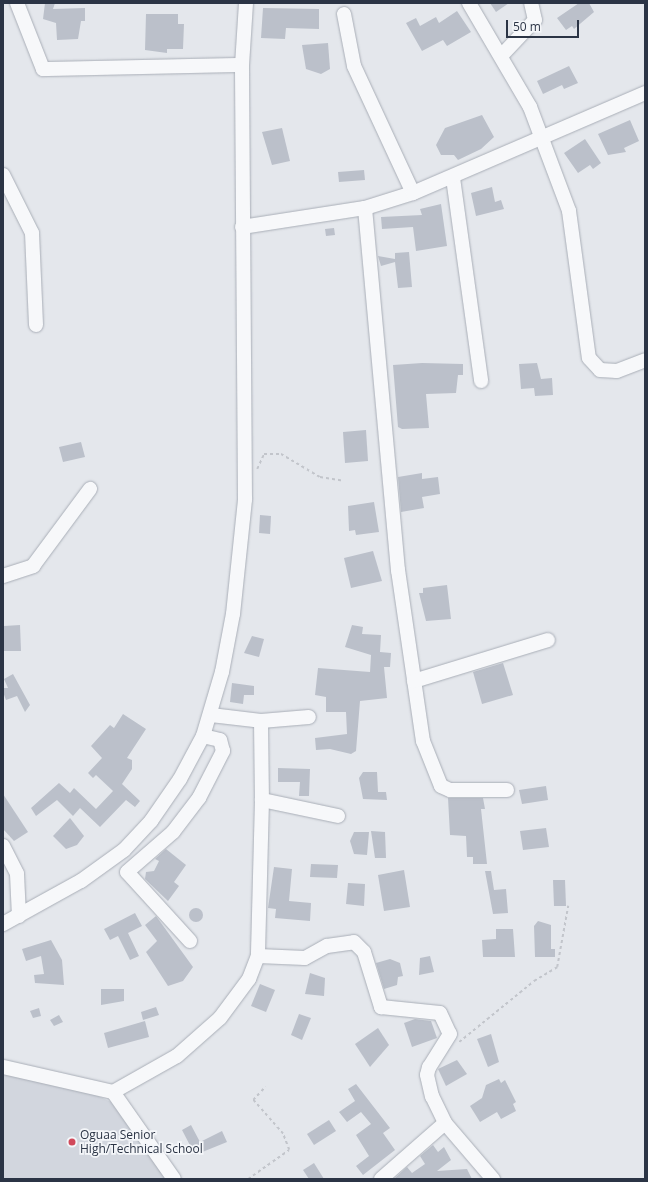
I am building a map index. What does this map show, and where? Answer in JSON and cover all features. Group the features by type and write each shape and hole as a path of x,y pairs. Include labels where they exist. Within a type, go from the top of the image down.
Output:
{"street":[{"path":"17,3 43,69 242,65"},
{"path":"3,924 19,916 114,857 151,821 180,779 203,736 211,715 233,614 245,500 242,65 246,3"},
{"path":"469,3 502,55 543,140 573,227 589,358 600,370 617,371 645,360"},
{"path":"502,55 535,20 531,3"},
{"path":"344,14 354,66 413,193"},
{"path":"242,227 365,208 413,193 453,178 543,140 645,93"},
{"path":"3,175 32,233 36,325"},
{"path":"453,178 481,381"},
{"path":"365,208 398,570 422,742 441,786 450,790 507,790"},
{"path":"3,576 33,566 90,489"},
{"path":"414,681 548,640"},
{"path":"211,715 261,721 309,717"},
{"path":"3,1067 113,1092 178,1056 220,1018 249,979 258,956 262,800 261,721"},
{"path":"127,872 173,832 199,798 223,751 220,740 203,736"},
{"path":"262,800 338,816"},
{"path":"3,846 17,874 19,916"},
{"path":"114,857 190,941"},
{"path":"258,956 305,958 328,946 354,942 364,952 381,1007 440,1013 450,1034 427,1074 432,1096 445,1123 493,1179"},
{"path":"113,1092 174,1179"},
{"path":"381,1179 445,1123"}],"path":[{"path":"256,474 264,454 281,454 320,477 344,481"},
{"path":"454,1047 534,981 557,967 568,906"},
{"path":"248,1179 289,1150 283,1134 253,1100 265,1086"}],"shaded area":[{"name":"Oguaa Senior High/Technical School","path":"3,1074 94,1094 111,1102 166,1179 3,1179"}],"building":[{"path":"45,3 55,3 53,9 85,8 85,21 81,21 78,39 57,40 56,23 43,19"},
{"path":"490,3 509,3 496,12"},
{"path":"579,3 589,3 594,12 574,29 572,26 566,30 557,18"},
{"path":"263,8 319,9 319,29 286,28 285,39 261,38"},
{"path":"457,11 471,32 447,46 443,40 422,51 406,23 416,18 420,26 436,17 439,23"},
{"path":"146,14 178,14 178,24 184,24 183,49 167,49 167,53 145,50"},
{"path":"328,43 330,69 321,74 306,69 302,45"},
{"path":"569,66 578,83 564,89 562,85 543,94 537,81"},
{"path":"482,115 494,137 481,149 458,160 454,155 441,155 436,145 445,128"},
{"path":"630,120 639,141 624,148 626,152 608,155 598,134"},
{"path":"282,128 290,161 272,165 262,132"},
{"path":"585,139 601,163 593,169 590,165 578,173 564,153"},
{"path":"364,170 365,180 339,182 338,172"},
{"path":"492,187 495,202 501,200 504,209 476,216 471,193"},
{"path":"441,204 447,246 416,251 413,227 382,229 381,217 422,215 420,209"},
{"path":"334,228 335,235 326,236 325,229"},
{"path":"409,252 412,287 398,288 395,262 381,266 378,256 395,259 395,253"},
{"path":"422,363 463,364 463,375 458,375 456,393 426,394 429,428 402,429 398,427 393,365"},
{"path":"537,363 541,379 552,378 553,395 535,396 534,388 521,389 519,364"},
{"path":"366,430 368,461 345,463 343,432"},
{"path":"81,442 85,457 63,462 59,447"},
{"path":"422,473 422,479 438,477 440,494 422,497 424,508 401,512 398,477"},
{"path":"374,502 379,532 356,535 355,530 349,531 348,506"},
{"path":"260,515 271,516 270,534 259,533"},
{"path":"373,551 382,581 351,588 344,558"},
{"path":"447,585 451,619 426,621 419,593 423,593 423,588"},
{"path":"20,625 21,651 4,651 4,626"},
{"path":"352,625 363,627 362,634 381,635 380,652 391,653 390,667 384,667 387,698 360,701 356,751 351,754 330,749 316,750 315,738 347,734 346,712 326,712 326,697 315,695 318,668 370,672 371,655 345,647"},
{"path":"252,636 264,639 259,657 244,653"},
{"path":"503,663 513,695 482,704 473,672"},
{"path":"13,674 30,705 25,712 17,696 6,700 3,692 3,688 8,688 4,679"},
{"path":"232,683 254,686 254,695 244,695 243,704 230,702"},
{"path":"123,714 146,729 127,758 132,760 132,769 122,784 140,801 135,807 126,800 100,827 80,808 73,816 57,800 36,816 31,808 59,783 70,793 74,788 96,809 113,791 96,775 93,778 88,773 102,758 91,746 110,725 114,728"},
{"path":"278,768 310,769 309,796 299,796 300,782 278,782"},
{"path":"363,772 377,772 378,792 386,792 387,800 363,799 359,778"},
{"path":"546,786 548,800 522,804 519,790"},
{"path":"3,794 28,832 14,841 3,829"},
{"path":"448,798 483,798 485,809 481,809 487,864 473,864 473,857 467,857 466,836 450,835"},
{"path":"70,818 84,836 77,845 66,849 53,836"},
{"path":"546,828 549,847 523,850 520,831"},
{"path":"371,831 385,832 386,858 375,858"},
{"path":"354,832 369,832 367,855 354,854 350,841"},
{"path":"166,849 186,865 174,882 179,886 168,901 145,879 146,872 154,871 159,861 155,859"},
{"path":"311,864 338,865 337,878 310,877"},
{"path":"274,867 292,869 289,901 311,903 310,921 275,918 276,909 268,908"},
{"path":"404,870 410,907 384,911 378,875"},
{"path":"485,871 491,871 494,890 506,889 508,913 493,914"},
{"path":"553,880 565,880 566,906 554,906"},
{"path":"348,883 365,884 364,906 346,904"},
{"path":"193,908 199,908 203,912 203,918 199,922 193,922 189,918 189,912"},
{"path":"135,913 142,926 128,933 139,956 130,960 118,936 110,940 104,929"},
{"path":"156,916 193,967 183,981 168,986 146,952 157,941 145,925"},
{"path":"538,921 551,925 551,949 555,949 555,957 535,957 534,926"},
{"path":"496,929 513,929 515,957 483,957 482,940 496,939"},
{"path":"51,940 62,960 64,985 35,983 34,975 44,974 41,956 26,961 22,949"},
{"path":"430,956 434,972 419,975 420,958"},
{"path":"390,959 400,963 403,976 398,977 397,985 384,989 376,963"},
{"path":"310,973 325,978 324,996 305,994"},
{"path":"260,984 275,990 266,1012 251,1006"},
{"path":"101,989 124,989 124,1001 101,1005"},
{"path":"156,1007 159,1015 143,1020 141,1012"},
{"path":"39,1008 41,1016 33,1018 30,1011"},
{"path":"299,1014 311,1018 302,1040 291,1035"},
{"path":"59,1015 63,1022 54,1026 50,1020"},
{"path":"415,1019 431,1021 437,1038 412,1047 404,1023"},
{"path":"145,1021 149,1037 108,1048 104,1033"},
{"path":"378,1028 389,1045 370,1067 355,1044"},
{"path":"491,1034 499,1062 488,1067 477,1039"},
{"path":"457,1060 467,1074 446,1086 438,1069"},
{"path":"499,1079 501,1083 505,1080 516,1102 513,1104 516,1111 501,1119 497,1112 480,1122 470,1106 482,1098 486,1085"},
{"path":"356,1084 390,1128 383,1133 395,1150 363,1175 356,1166 369,1156 356,1135 371,1124 361,1112 347,1122 339,1112 355,1101 348,1089"},
{"path":"329,1120 336,1131 314,1145 307,1134"},
{"path":"191,1125 200,1142 222,1131 227,1142 195,1155 182,1130"},
{"path":"433,1145 438,1152 444,1147 451,1160 437,1171 467,1169 472,1179 394,1179 407,1167 412,1173 425,1164 420,1156"},
{"path":"314,1163 324,1179 309,1179 303,1170"}],"place":[{"name":"Oguaa Senior High/Technical School","path":"72,1142"}]}
